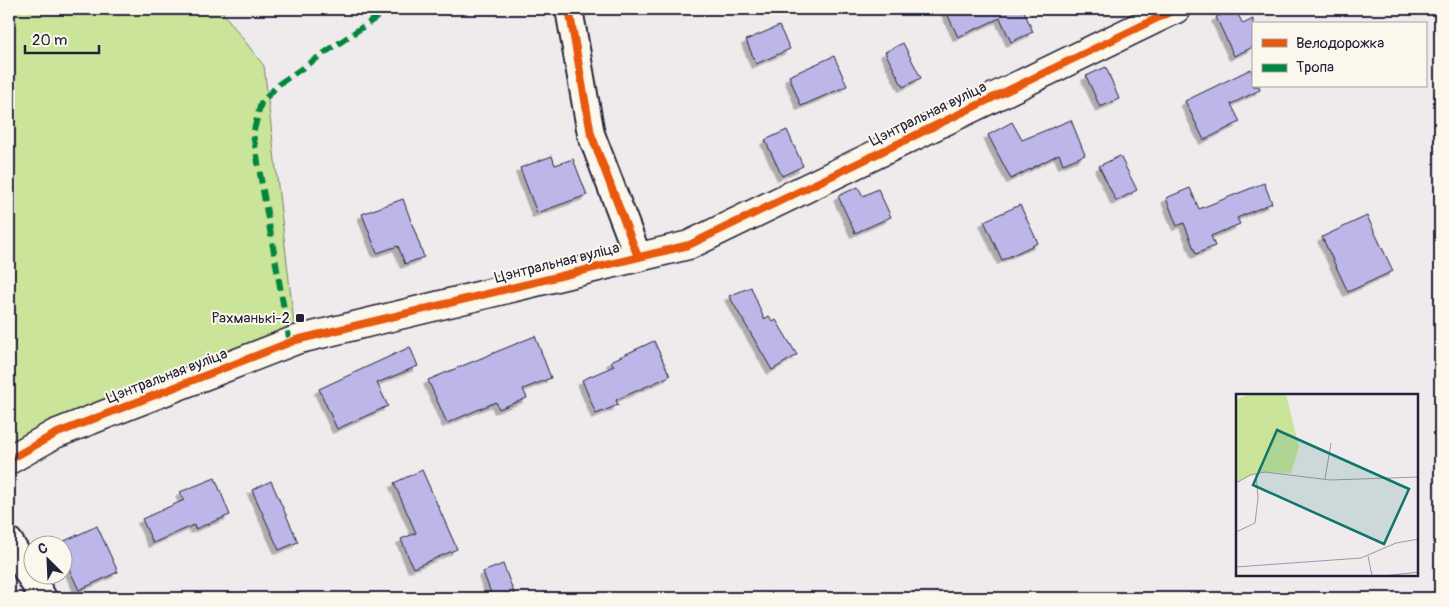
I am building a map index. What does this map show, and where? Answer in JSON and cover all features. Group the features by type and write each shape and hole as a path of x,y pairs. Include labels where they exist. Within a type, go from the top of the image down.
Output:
{"street":[{"path":"570,9 591,134 638,257"},
{"name":"Цэнтральная вуліца","path":"9,460 55,434 296,340 689,245 1176,9"},
{"path":"9,541 42,598"}],"green space":[{"path":"9,9 220,9 264,66 296,340 9,460"}],"building":[{"path":"945,9 1023,9 1033,32 1011,42 1000,18 958,37"},
{"path":"1235,9 1243,24 1253,19 1252,47 1234,56 1216,17"},
{"path":"779,26 790,49 756,64 746,40"},
{"path":"903,43 921,78 903,87 885,52"},
{"path":"834,56 847,86 801,106 789,76"},
{"path":"1106,67 1119,99 1100,107 1086,76"},
{"path":"1251,69 1252,88 1260,88 1260,90 1231,104 1240,122 1204,140 1185,101"},
{"path":"1071,120 1085,155 1063,164 1059,154 1011,179 988,135 1012,122 1022,140"},
{"path":"787,130 803,166 782,176 765,140"},
{"path":"552,156 555,165 573,159 587,195 537,213 520,168"},
{"path":"1120,156 1137,190 1116,201 1099,166"},
{"path":"1264,183 1272,203 1237,218 1240,224 1211,236 1215,246 1196,254 1184,223 1177,226 1166,198 1190,188 1199,209"},
{"path":"858,187 863,196 878,189 891,217 855,233 838,196"},
{"path":"403,199 424,257 405,264 398,246 377,253 362,214"},
{"path":"1020,205 1038,243 1002,260 984,221"},
{"path":"1367,216 1393,271 1348,292 1322,237"},
{"path":"751,287 764,319 769,316 773,322 776,320 797,355 772,370 729,296"},
{"path":"535,336 551,378 523,389 527,398 499,409 496,402 447,423 428,380"},
{"path":"654,341 670,376 616,400 618,405 596,414 582,380 614,366 611,361"},
{"path":"410,347 418,366 377,383 388,406 337,429 319,389"},
{"path":"422,470 457,549 413,568 401,539 416,533 394,483"},
{"path":"215,478 230,515 195,529 194,525 153,543 142,519 184,500 180,492"},
{"path":"271,481 298,542 279,550 252,490"},
{"path":"97,526 118,572 79,590 72,575 72,538"},
{"path":"503,564 516,598 493,598 483,572"}],"marked path":[{"path":"290,343 253,134 261,103 279,84 389,9"}],"cycle path":[{"path":"569,9 591,134 638,257"},
{"path":"9,460 55,434 296,340 689,245 1176,9"}],"place":[{"name":"Рахманькі-2","path":"300,318"}]}
